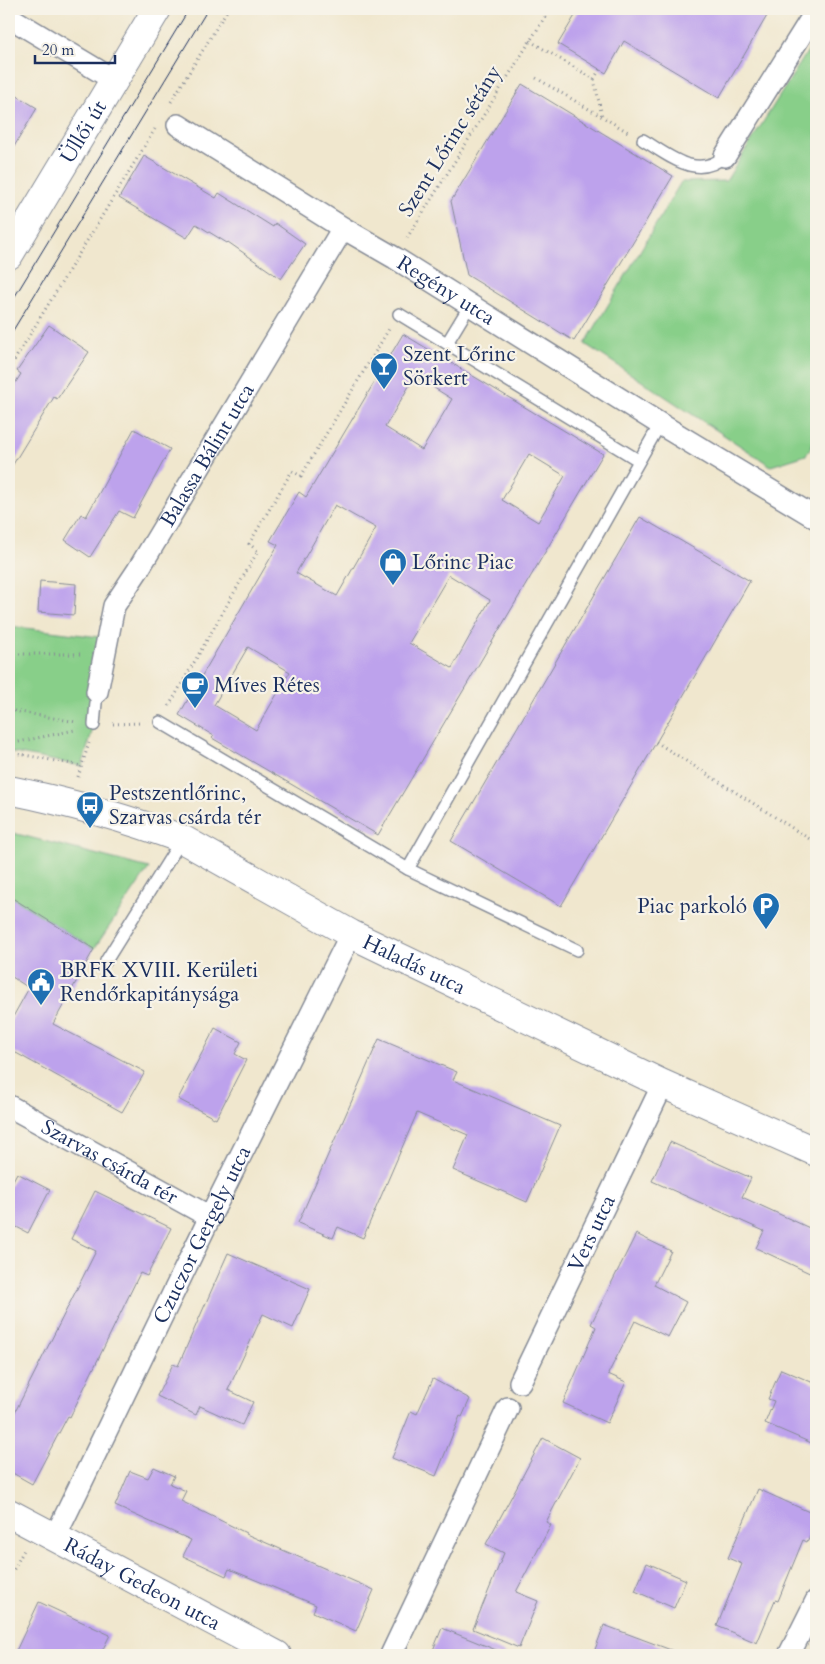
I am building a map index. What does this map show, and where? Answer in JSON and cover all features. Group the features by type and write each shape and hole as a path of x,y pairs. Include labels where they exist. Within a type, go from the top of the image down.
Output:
{"main road":[{"name":"Üllői út","path":"9,255 157,9"},
{"name":"Haladás utca","path":"9,790 68,803 153,828 182,839 350,934 663,1084 816,1152"},
{"name":"Ráday Gedeon utca","path":"9,1513 277,1655"}],"street":[{"path":"725,156 816,11"},
{"path":"9,18 114,80"},
{"name":"Regény utca","path":"168,124 395,258 660,424 814,512"},
{"name":"Balassa Bálint utca","path":"97,692 114,606 138,570 343,228"},
{"name":"Czuczor Gergely utca","path":"55,1537 350,934"},
{"name":"Vers utca","path":"520,1382 663,1084"},
{"name":"Szarvas csárda tér","path":"9,1106 210,1217"},
{"path":"391,1655 508,1408"},
{"path":"790,1655 816,1601"}],"lane":[{"path":"643,140 688,166 705,167 718,162 725,156"},
{"path":"447,343 470,305"},
{"path":"399,314 638,460"},
{"path":"408,869 660,424"},
{"path":"94,726 97,692"},
{"path":"160,722 408,869 577,950"},
{"path":"106,961 182,839"}],"path":[{"path":"168,106 228,9"},
{"name":"Szent Lőrinc sétány","path":"395,258 550,9"},
{"path":"530,41 594,79"},
{"path":"600,69 594,79 602,116"},
{"path":"536,78 643,140"},
{"path":"9,369 168,124"},
{"path":"9,744 94,726 160,722 258,550 249,544 292,471 301,476 399,314"},
{"path":"9,654 104,654"},
{"path":"9,710 94,726"},
{"path":"68,803 94,726"},
{"path":"656,742 816,843"},
{"path":"9,752 82,766"}],"green space":[{"path":"816,38 816,438 806,455 771,466 585,344 681,182 726,181"},
{"path":"9,626 108,638 94,725 82,766 9,752"},
{"path":"9,832 149,868 94,949 9,896"}],"building":[{"path":"579,9 771,9 719,98 624,41 606,73 558,44"},
{"path":"522,84 673,176 574,341 467,275 451,201"},
{"path":"9,91 37,108 9,155"},
{"path":"144,156 216,198 219,193 273,227 275,223 305,244 281,279 228,242 196,224 187,238 119,198"},
{"path":"49,325 89,352 57,399 54,397 9,471 9,393 21,374 17,371"},
{"name":"Lőrinc Piac","path":"403,334 603,454 378,835 212,738 214,736 179,715 278,545 270,541 299,492 306,497","holes":["415,376 452,399 422,450 385,427","529,454 565,476 538,522 502,500","335,505 376,528 337,596 296,573","449,575 490,600 452,668 409,643","248,647 290,672 256,730 214,705"]},
{"path":"134,429 170,449 133,518 119,511 90,557 65,540 81,514 86,517"},
{"path":"640,517 750,581 561,906 451,841"},
{"path":"40,581 76,584 74,615 38,612"},
{"name":"BRFK XVIII. Kerületi Rendőrkapitánysága","path":"9,896 94,949 53,1024 145,1072 122,1112 9,1049 9,1024 29,988 9,975"},
{"path":"215,1028 241,1042 235,1054 246,1060 216,1119 178,1099"},
{"path":"379,1039 457,1072 453,1080 560,1126 527,1202 453,1170 468,1135 417,1113 363,1238 338,1227 333,1238 298,1223"},
{"path":"670,1142 751,1178 742,1197 816,1231 816,1276 756,1248 764,1231 652,1181"},
{"path":"17,1173 50,1190 28,1233 9,1223 9,1188"},
{"path":"95,1191 171,1228 147,1276 140,1273 70,1417 68,1416 32,1484 9,1471 9,1424 96,1251 71,1239"},
{"path":"636,1234 671,1251 654,1285 686,1302 668,1337 635,1321 608,1374 626,1382 607,1423 563,1403 596,1327 591,1324"},
{"path":"228,1253 310,1289 293,1328 263,1314 228,1390 253,1402 242,1425 200,1406 196,1415 157,1396 173,1364 178,1366"},
{"path":"781,1369 816,1384 816,1445 765,1423 774,1401 768,1399"},
{"path":"433,1379 470,1399 462,1417 460,1416 436,1476 392,1458 411,1411 417,1414"},
{"path":"543,1438 580,1458 546,1522 551,1525 516,1592 538,1601 519,1648 473,1629 504,1553 486,1544"},
{"path":"154,1467 174,1476 170,1484 186,1491 181,1501 246,1534 374,1590 356,1631 313,1612 316,1605 229,1569 226,1576 183,1556 191,1540 115,1506 130,1471 148,1478"},
{"path":"758,1489 816,1515 816,1521 807,1542 803,1540 778,1601 775,1600 757,1643 717,1626 742,1564 728,1558"},
{"path":"647,1563 686,1580 674,1608 635,1591"},
{"path":"39,1602 110,1635 100,1655 14,1655"},
{"path":"604,1625 679,1653 679,1655 593,1655"},
{"path":"442,1628 506,1654 506,1655 431,1655"}],"tram line":[{"path":"9,306 189,9"},
{"path":"9,337 208,9"}],"place":[{"name":"Szent Lőrinc Sörkert","path":"384,390"},
{"name":"Lőrinc Piac","path":"393,586"},
{"name":"Míves Rétes","path":"195,709"},
{"name":"Pestszentlőrinc, Szarvas csárda tér","path":"90,829"},
{"name":"Piac parkoló","path":"766,930"},
{"name":"BRFK XVIII. Kerületi Rendőrkapitánysága","path":"41,1006"}]}
